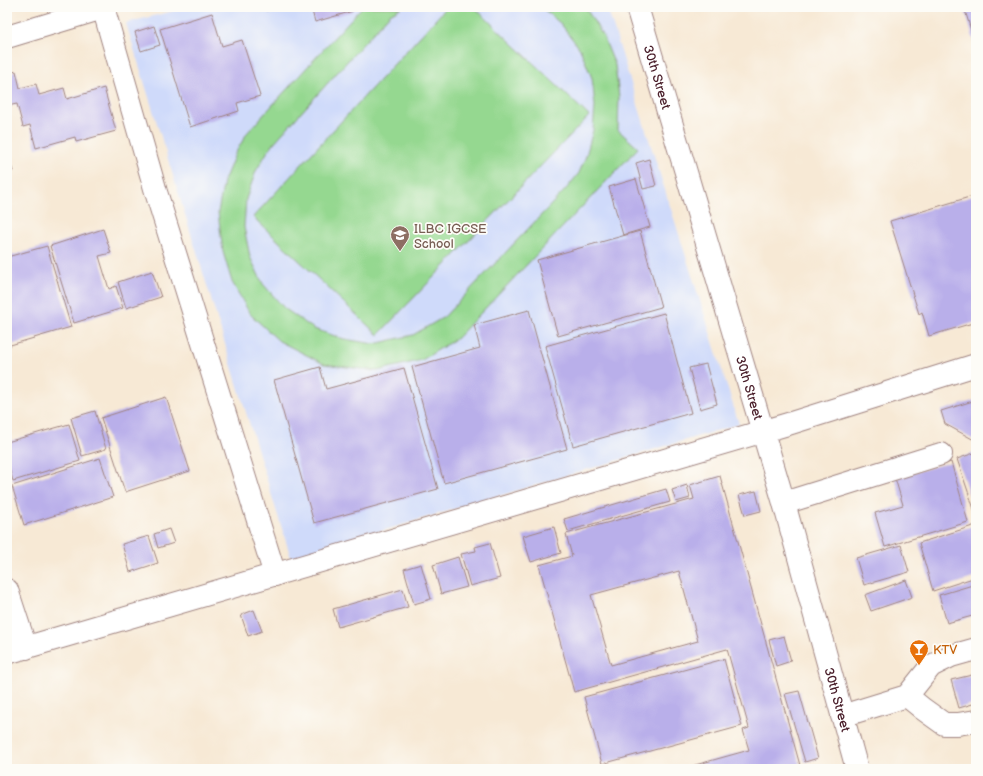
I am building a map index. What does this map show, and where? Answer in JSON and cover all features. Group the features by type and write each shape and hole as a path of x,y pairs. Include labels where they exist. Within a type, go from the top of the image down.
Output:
{"street":[{"path":"7,38 104,7 156,192 275,575"},
{"name":"30th Street","path":"637,7 784,503 857,769"},
{"path":"7,590 16,650 795,422 976,365"},
{"path":"784,503 941,454"},
{"path":"842,716 906,696 931,666 951,656 976,649"},
{"path":"906,696 944,724 958,724 976,721"}],"shaded area":[{"path":"189,7 607,7 739,424 291,558 126,23"}],"green space":[{"path":"362,7 402,7 390,14 271,146 256,171 246,199 244,227 250,257 263,284 284,308 314,329 344,339 374,344 413,335 444,317 567,188 579,173 586,156 593,130 595,106 592,78 580,49 561,24 541,7 584,7 587,10 603,36 615,65 619,97 618,130 638,148 457,338 422,360 377,371 324,364 279,341 250,314 232,282 223,252 218,212 224,181 235,154 247,133"},
{"path":"447,7 474,7 589,116 378,335 253,217"}],"building":[{"path":"265,7 280,7 266,11"},
{"path":"311,7 352,7 353,11 315,22"},
{"path":"964,7 976,7 976,47"},
{"path":"212,13 222,46 242,40 260,96 237,103 239,111 190,127 160,29"},
{"path":"154,26 160,45 141,51 135,32"},
{"path":"16,71 20,88 36,84 39,95 64,88 67,99 104,88 116,131 76,142 75,137 36,148 30,125 23,127 17,104 7,106 7,74"},
{"path":"7,153 13,171 7,173"},
{"path":"649,159 656,186 643,189 636,163"},
{"path":"636,179 650,227 623,235 609,187"},
{"path":"976,195 976,322 929,336 922,312 919,314 890,221"},
{"path":"103,229 111,253 99,256 109,289 116,286 123,308 74,323 50,246"},
{"path":"640,231 661,307 558,336 537,260"},
{"path":"47,246 71,327 7,346 7,257"},
{"path":"152,271 161,297 126,308 118,282"},
{"path":"529,310 567,449 444,483 412,367 480,348 474,325"},
{"path":"664,313 691,413 573,446 545,346"},
{"path":"706,364 717,404 700,409 689,368"},
{"path":"320,367 326,389 404,368 438,489 314,523 274,380"},
{"path":"166,397 190,471 125,492 101,418"},
{"path":"976,400 976,441 945,424 941,411"},
{"path":"95,411 106,449 82,456 71,418"},
{"path":"69,424 80,461 13,481 7,461 7,442"},
{"path":"974,453 976,461 976,515 957,459"},
{"path":"100,458 113,497 24,525 12,486"},
{"path":"951,462 968,522 885,547 875,513 903,505 895,478"},
{"path":"720,476 801,769 681,769 749,750 743,730 749,728 727,649 574,692 539,565 572,556 566,534 694,499 690,485","holes":["679,571 698,641 611,665 591,595"]},
{"path":"687,485 690,498 676,502 672,490"},
{"path":"666,489 670,502 568,531 564,519"},
{"path":"756,491 761,511 745,515 739,495"},
{"path":"976,525 976,577 933,591 919,543"},
{"path":"554,527 561,553 531,562 523,536"},
{"path":"169,529 174,543 158,548 154,534"},
{"path":"149,536 158,563 130,572 122,544"},
{"path":"490,543 500,578 470,586 461,554 476,551 475,547"},
{"path":"901,545 909,572 864,585 856,558"},
{"path":"458,557 467,587 441,594 433,565"},
{"path":"421,564 431,599 414,604 404,569"},
{"path":"906,580 912,597 871,611 865,595"},
{"path":"976,584 976,615 947,623 939,595"},
{"path":"403,589 408,607 338,627 333,609"},
{"path":"254,610 262,631 248,636 241,615"},
{"path":"784,636 791,661 776,666 769,640"},
{"path":"724,659 742,726 602,764 584,697"},
{"path":"976,674 976,703 959,708 951,680"},
{"path":"799,691 818,758 805,762 785,694"}],"place":[{"name":"ILBC IGCSE School","path":"400,252"},
{"name":"KTV","path":"919,666"}]}
